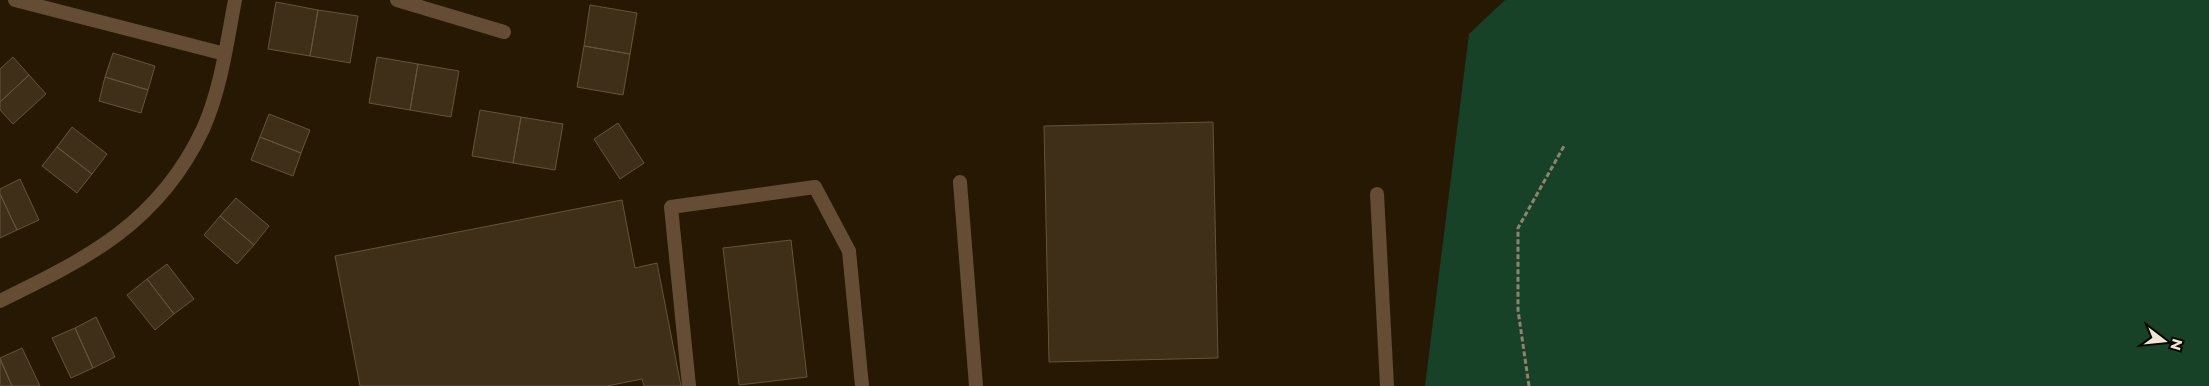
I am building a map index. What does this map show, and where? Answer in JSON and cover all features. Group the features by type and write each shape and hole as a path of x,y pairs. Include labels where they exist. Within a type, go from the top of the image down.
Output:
{"street":[{"path":"15,0 225,54"},
{"path":"0,301 66,269 106,245 150,205 174,177 203,128 225,54 235,0"},
{"path":"397,0 504,32"},
{"path":"960,182 976,386"},
{"path":"689,386 671,207 815,187 849,251 862,386"},
{"path":"1377,194 1387,386"}],"path":[{"path":"1529,386 1518,310 1518,228 1564,146"}],"green space":[{"path":"1505,0 2209,0 2209,386 1425,386 1469,34"}],"building":[{"path":"276,2 318,10 310,56 268,49"},
{"path":"590,5 637,13 630,54 584,46"},
{"path":"318,10 358,16 350,63 310,56"},
{"path":"584,46 630,54 623,95 577,87"},
{"path":"113,53 155,66 148,90 105,77"},
{"path":"13,57 29,75 0,102 0,69"},
{"path":"377,57 418,64 410,110 369,103"},
{"path":"418,64 459,71 451,117 410,110"},
{"path":"29,75 46,94 13,124 0,110 0,102"},
{"path":"105,77 148,90 141,113 99,101"},
{"path":"480,110 521,117 513,163 472,156"},
{"path":"269,114 310,130 301,153 260,137"},
{"path":"521,117 563,124 555,170 513,163"},
{"path":"1213,122 1218,358 1049,362 1044,126"},
{"path":"618,123 644,163 620,179 594,139"},
{"path":"72,127 107,154 92,174 57,147"},
{"path":"260,137 301,153 293,176 251,160"},
{"path":"57,147 92,174 77,193 42,166"},
{"path":"20,179 39,220 17,230 0,194 0,189"},
{"path":"0,194 17,230 0,238"},
{"path":"236,198 269,226 254,245 220,216"},
{"path":"622,200 635,268 657,263 681,386 644,386 642,379 607,386 360,386 335,256"},
{"path":"220,216 254,245 237,264 204,235"},
{"path":"791,240 807,377 739,385 723,248"},
{"path":"167,264 194,299 174,314 147,279"},
{"path":"147,279 174,314 155,330 127,295"},
{"path":"96,317 115,357 93,368 75,328"},
{"path":"75,328 93,368 71,378 52,338"},
{"path":"22,348 40,386 12,386 0,358"},
{"path":"0,360 12,386 0,386"}]}
